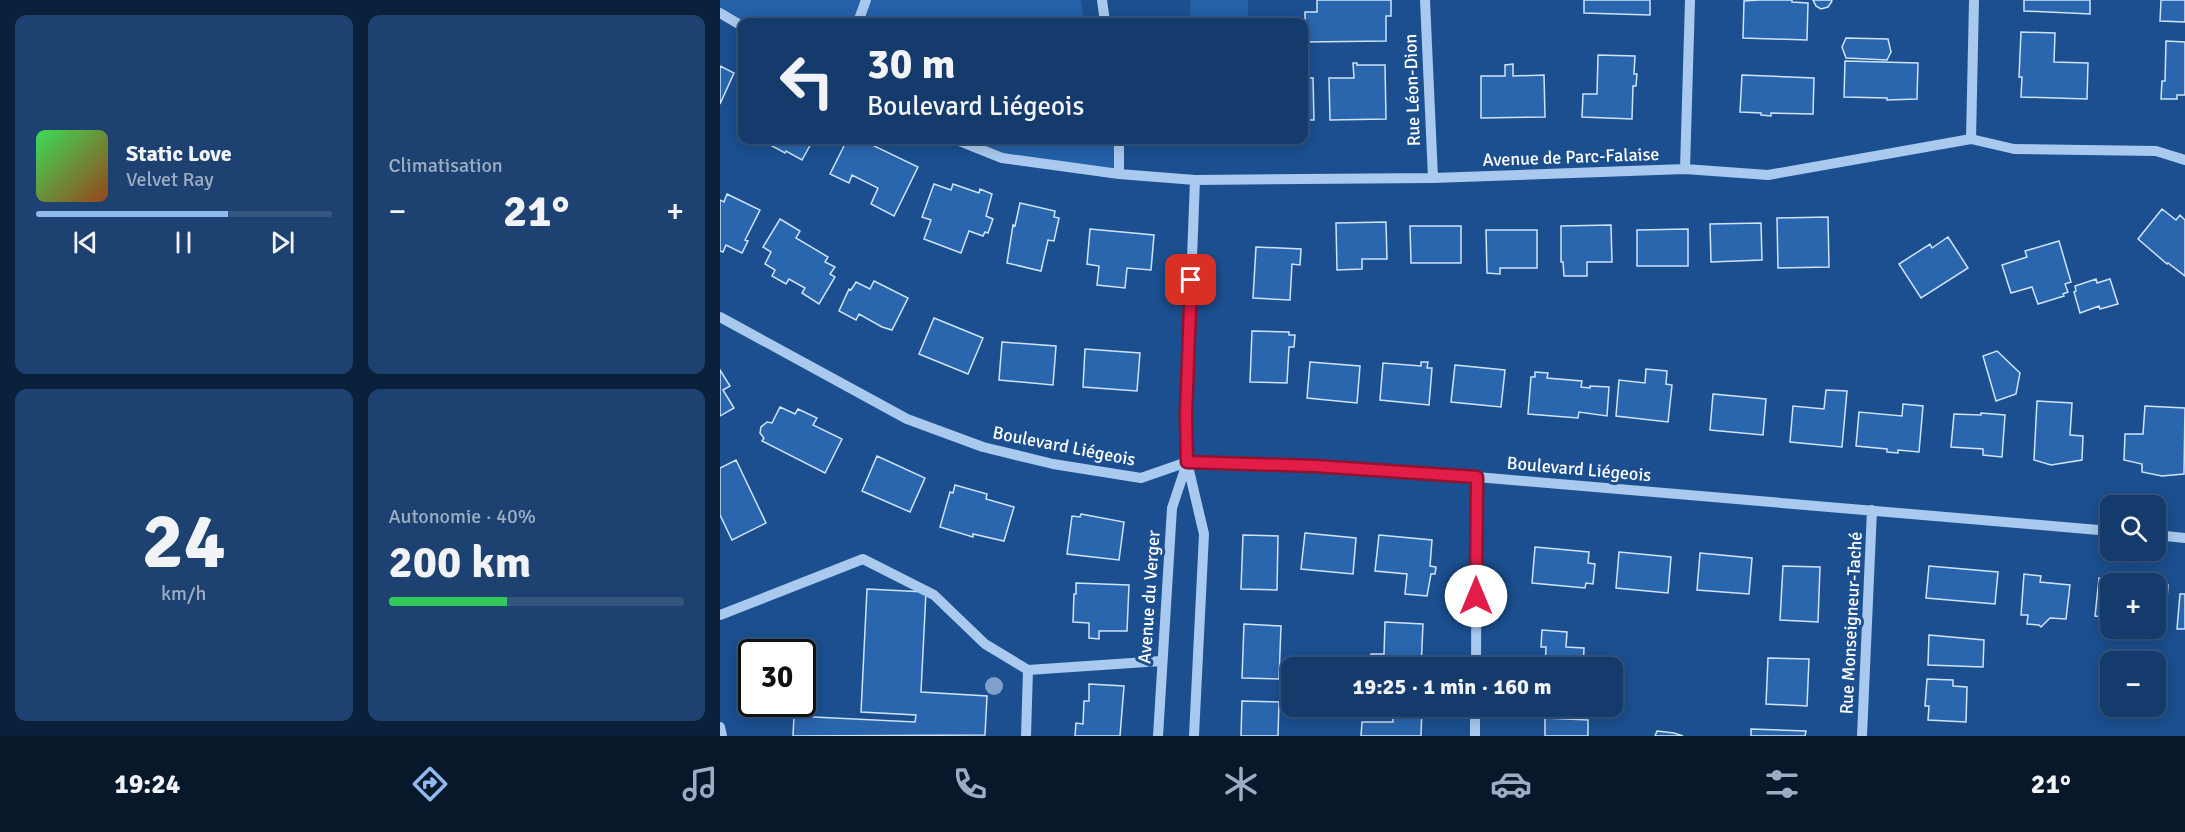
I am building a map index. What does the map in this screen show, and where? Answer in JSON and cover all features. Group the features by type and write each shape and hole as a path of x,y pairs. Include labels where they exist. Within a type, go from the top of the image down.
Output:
{"street":[{"path":"859,18 866,0"},
{"path":"1102,0 1104,18"},
{"name":"Rue Léon-Dion","path":"1425,0 1433,178"},
{"path":"1684,169 1690,0"},
{"path":"1971,139 1974,0"},
{"path":"720,13 738,24"},
{"name":"Avenue de Parc-Falaise","path":"967,144 1002,158 1119,174 1196,180 1433,178 1684,169 1768,175 1971,139 2014,149 2156,151 2185,160"},
{"path":"1119,144 1119,174"},
{"name":"Avenue du Verger","path":"1194,736 1204,534 1187,462 1186,414 1196,180"},
{"name":"Boulevard Liégeois","path":"720,317 906,419 983,447 1053,464 1141,478 1187,462 1315,466 1477,477 2100,530"},
{"name":"Avenue du Verger","path":"1158,736 1172,508 1187,462"},
{"path":"1476,657 1477,477"},
{"name":"Rue Monseigneur-Taché","path":"1862,736 1872,510"},
{"path":"2166,536 2185,538"},
{"path":"720,615 863,559 934,595 985,644 1028,670 1161,661"},
{"path":"1026,736 1028,670"},
{"path":"1475,717 1475,736"},
{"path":"720,727 722,736"}],"shaded area":[{"path":"720,0 1081,0 1083,18 738,18 738,20 720,13"},
{"path":"1190,0 1248,0 1248,18 1191,18"},
{"path":"967,144 1119,144 1119,174 1002,158"}],"building":[{"path":"1317,0 1391,0 1391,16 1386,16 1386,41 1308,42 1308,18 1305,18 1305,12 1317,12"},
{"path":"1584,0 1650,0 1650,15 1584,13"},
{"path":"1792,0 1792,2 1808,3 1807,40 1743,38 1744,1"},
{"path":"1813,0 1832,1 1828,7 1821,9"},
{"path":"2024,0 2090,0 2090,14 2024,11"},
{"path":"2161,0 2185,0 2185,22 2160,21"},
{"path":"2021,32 2055,33 2054,62 2088,63 2087,99 2021,97 2022,77 2019,77"},
{"path":"1846,38 1888,39 1891,52 1887,60 1846,58 1842,47"},
{"path":"2166,41 2185,42 2185,95 2177,95 2177,99 2161,99 2162,81 2165,81"},
{"path":"1598,55 1635,56 1634,74 1637,74 1636,86 1633,86 1632,119 1582,117 1583,94 1597,94"},
{"path":"1845,61 1918,63 1917,99 1887,100 1887,98 1844,97"},
{"path":"1353,63 1385,65 1386,119 1330,120 1329,78 1354,78"},
{"path":"1513,64 1513,76 1544,75 1545,117 1481,118 1481,76 1505,76 1505,65"},
{"path":"720,66 734,73 720,104"},
{"path":"1742,75 1814,78 1813,114 1771,113 1771,116 1740,112"},
{"path":"1308,78 1313,78 1314,120 1308,120"},
{"path":"768,144 811,144 802,160 786,151 785,153"},
{"path":"845,144 870,144 918,167 894,216 871,204 878,188 852,175 849,183 830,174"},
{"path":"934,184 951,190 953,184 979,193 980,189 992,194 986,216 993,219 988,233 985,232 983,236 969,231 961,253 924,239 931,220 922,217"},
{"path":"727,194 760,210 745,240 748,241 742,253 726,245 723,252 720,251 720,200 724,202"},
{"path":"1020,203 1055,211 1054,217 1059,218 1054,241 1048,240 1041,271 1007,263 1013,225 1015,226"},
{"path":"2162,209 2176,220 2180,215 2185,220 2185,276 2138,239"},
{"path":"1828,217 1829,267 1778,268 1777,218"},
{"path":"780,219 800,231 796,238 828,257 825,262 835,267 830,274 835,277 819,304 802,293 805,288 789,279 786,284 772,276 775,270 765,264 771,252 763,247"},
{"path":"1386,222 1387,259 1362,259 1362,269 1337,270 1336,223"},
{"path":"1761,223 1762,260 1711,262 1710,224"},
{"path":"1611,225 1612,262 1587,262 1587,276 1564,276 1563,262 1561,262 1561,226"},
{"path":"1410,226 1461,226 1461,263 1411,263"},
{"path":"1090,229 1154,235 1151,270 1127,268 1125,288 1097,285 1099,266 1087,264"},
{"path":"1688,229 1688,266 1637,266 1637,230"},
{"path":"1486,230 1537,230 1537,268 1500,268 1500,274 1487,273"},
{"path":"1948,237 1968,268 1921,298 1899,264 1930,244 1932,248"},
{"path":"2059,241 2071,282 2065,284 2068,292 2063,294 2064,296 2038,304 2032,287 2011,293 2002,265 2027,257 2025,251"},
{"path":"1256,247 1301,249 1300,265 1292,264 1290,300 1253,298"},
{"path":"2096,279 2097,283 2110,279 2118,304 2100,309 2099,306 2080,313 2074,292 2076,291 2075,286"},
{"path":"874,281 908,298 892,330 859,314 856,320 839,311 849,289 851,290 856,282 870,289"},
{"path":"934,318 983,338 968,374 919,354"},
{"path":"1252,331 1289,332 1289,335 1295,335 1294,347 1289,347 1287,383 1250,382"},
{"path":"1002,342 1056,346 1053,385 999,380"},
{"path":"1085,349 1140,353 1137,391 1083,387"},
{"path":"1997,351 2020,373 2016,394 1996,401 1983,356"},
{"path":"1310,362 1360,366 1357,403 1307,398"},
{"path":"1421,362 1428,362 1427,368 1432,368 1429,405 1380,400 1383,363 1421,366"},
{"path":"1455,365 1505,370 1501,407 1451,402"},
{"path":"1646,369 1667,371 1666,384 1672,385 1668,422 1616,416 1619,380 1645,383"},
{"path":"720,370 730,386 723,390 734,408 720,416"},
{"path":"1535,372 1548,373 1547,378 1582,381 1581,387 1609,387 1607,416 1579,412 1578,418 1528,414 1531,377 1535,377"},
{"path":"1826,390 1847,391 1842,447 1790,442 1793,406 1824,409"},
{"path":"1713,394 1766,399 1763,435 1710,430"},
{"path":"2037,401 2072,403 2070,435 2083,436 2082,460 2051,465 2034,460"},
{"path":"1903,404 1923,406 1919,452 1898,450 1898,453 1887,452 1887,449 1856,446 1859,412 1902,416"},
{"path":"2145,406 2185,408 2184,474 2162,476 2142,472 2142,464 2124,460 2125,434 2143,434"},
{"path":"780,407 795,414 798,409 817,418 813,425 842,439 825,473 762,441 764,438 760,433 761,427 767,422 772,423"},
{"path":"1981,413 2005,415 2002,457 1983,455 1983,449 1951,447 1954,414 1981,415"},
{"path":"877,456 925,478 910,512 862,491"},
{"path":"736,460 766,523 732,540 720,515 720,468"},
{"path":"955,485 987,494 986,499 1014,507 1004,541 973,534 973,537 940,527 950,492 953,493"},
{"path":"1081,514 1124,522 1119,560 1067,554 1072,516 1080,517"},
{"path":"1305,533 1356,538 1353,574 1301,569"},
{"path":"1243,535 1278,536 1277,590 1241,589"},
{"path":"1379,535 1432,540 1430,566 1436,567 1435,574 1431,574 1427,596 1405,594 1407,574 1375,571"},
{"path":"1535,547 1589,552 1588,563 1595,564 1593,584 1586,583 1585,588 1532,583"},
{"path":"1619,552 1671,557 1668,593 1616,588"},
{"path":"1700,553 1752,558 1749,594 1697,590"},
{"path":"1783,566 1820,567 1818,622 1780,620"},
{"path":"1929,566 1998,572 1995,604 1926,598"},
{"path":"2024,574 2041,576 2040,582 2070,585 2066,619 2050,618 2041,627 2027,624 2028,615 2021,615"},
{"path":"2099,578 2100,578 2100,617 2095,616"},
{"path":"1076,583 1129,585 1127,631 1099,631 1099,639 1089,638 1089,623 1073,622"},
{"path":"2166,585 2168,585 2166,611"},
{"path":"867,589 926,592 921,692 987,696 985,735 793,736 794,717 915,722 916,715 861,712"},
{"path":"2180,594 2185,594 2185,629 2177,629"},
{"path":"1385,622 1423,624 1422,657 1371,657 1371,654 1384,654"},
{"path":"1244,624 1281,626 1279,679 1242,678"},
{"path":"1542,630 1567,632 1566,647 1584,648 1584,657 1546,657 1546,647 1541,647"},
{"path":"1929,635 1984,640 1983,667 1928,665"},
{"path":"1768,658 1809,659 1807,706 1766,704"},
{"path":"1927,679 1953,680 1953,686 1967,687 1966,722 1928,720 1929,706 1925,706"},
{"path":"1089,684 1124,686 1120,736 1075,736 1076,723 1083,724 1084,701 1089,701"},
{"path":"1242,701 1279,702 1278,736 1241,736"},
{"path":"1393,717 1422,717 1421,736 1361,736 1362,722 1393,722"},
{"path":"1545,718 1588,720 1588,736 1545,736"},
{"path":"1751,729 1806,731 1805,736 1751,736"},
{"path":"1657,731 1674,733 1683,736 1655,736"}],"route":[{"path":"1191,280 1186,414 1187,462 1315,466 1477,477 1476,596"}]}
